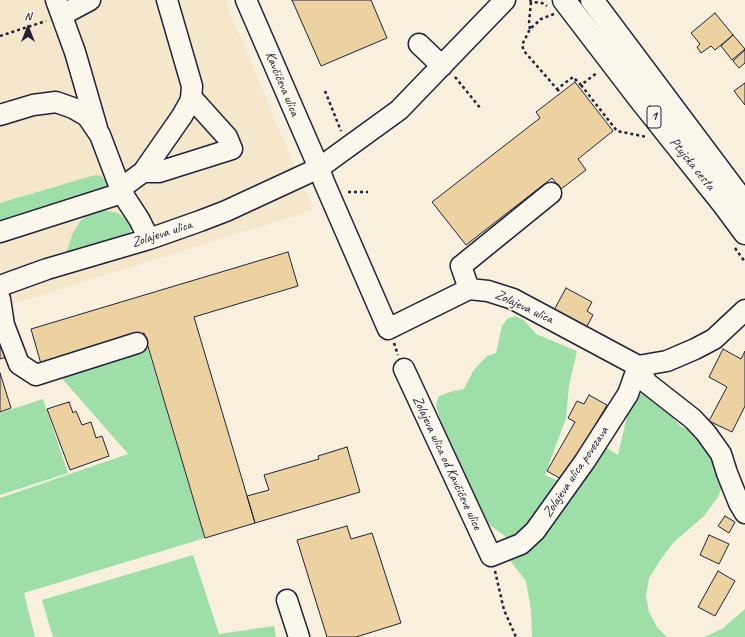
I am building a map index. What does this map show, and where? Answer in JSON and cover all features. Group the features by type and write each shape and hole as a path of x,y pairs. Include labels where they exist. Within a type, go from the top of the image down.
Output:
{"main road":[{"name":"Ptujska cesta","path":"592,0 745,204"},
{"name":"Ptujska cesta","path":"559,7 644,104 745,233"}],"street":[{"path":"90,0 59,8 75,52 100,135 121,191 139,219 149,239"},
{"path":"0,232 121,191 143,172 182,116 191,100 192,86 167,0"},
{"name":"Kavčičeva ulica","path":"246,0 319,168"},
{"name":"Zolajeva ulica","path":"0,286 149,239 226,211 319,168 399,110 448,71 505,0"},
{"path":"419,44 448,71"},
{"path":"143,172 158,172 232,149 227,137 191,97"},
{"path":"0,115 33,105 56,102 73,108 87,116 100,135"},
{"path":"319,168 388,329 469,289 461,266 551,193"},
{"name":"Zolajeva ulica","path":"469,289 488,291 513,299 638,366"},
{"path":"0,299 4,325 19,364 36,375 138,343"},
{"path":"745,310 714,339 695,349 667,361 638,366 648,383 693,419 706,433 721,454 727,473 745,513"},
{"name":"Zolajeva ulica povezava","path":"491,556 521,544 535,531 586,461 628,394 638,366"},
{"name":"Zolajeva ulica od Kavčičeve ulice","path":"404,369 491,556"},
{"path":"287,600 299,637"}],"path":[{"path":"530,29 529,23 531,2"},
{"path":"559,7 530,29 522,45 524,50 560,93"},
{"path":"0,36 59,8"},
{"path":"448,71 481,109"},
{"path":"581,85 599,71"},
{"path":"557,90 573,77 617,130 651,138"},
{"path":"325,91 342,132"},
{"path":"348,192 368,192"},
{"path":"388,329 404,369"},
{"path":"491,556 504,610 516,637"}],"shaded area":[{"path":"0,0 225,0 313,210 0,308"}],"green space":[{"path":"95,175 101,176 108,184 108,187 0,223 0,203"},
{"path":"102,210 118,213 128,221 131,227 130,234 66,253 73,233 81,220 95,211"},
{"path":"515,316 524,320 536,334 577,351 569,386 566,418 545,475 574,488 603,445 618,455 631,398 644,393 655,395 679,425 705,439 725,480 718,497 704,516 674,542 649,578 646,596 649,612 657,627 667,637 532,637 531,610 526,581 511,562 506,537 487,523 445,436 436,405 439,396 464,389 473,371 487,356 496,353 502,326 507,319"},
{"path":"147,346 205,538 24,593 35,637 0,637 0,498 128,454 60,376"},
{"path":"43,399 68,473 0,495 0,413"},
{"path":"193,555 219,634 274,626 276,637 53,637 42,600"},
{"path":"745,609 745,637 704,637 722,629"}],"building":[{"path":"292,0 371,0 387,38 321,66"},
{"path":"715,13 733,35 715,50 711,46 701,53 697,47 700,44 691,33"},
{"path":"733,35 745,49 732,60 721,46"},
{"path":"745,50 745,63 739,68 733,61"},
{"path":"575,82 613,131 578,159 586,170 561,189 552,178 466,245 432,202 540,118 536,112"},
{"path":"745,83 745,105 734,91"},
{"path":"288,252 298,286 194,317 255,523 205,538 144,333 41,364 31,329"},
{"path":"566,288 592,302 587,311 593,315 585,330 553,312"},
{"path":"0,340 9,356 0,359"},
{"path":"723,349 741,359 745,351 745,406 732,432 709,421 727,387 709,377"},
{"path":"0,373 11,408 0,412"},
{"path":"589,395 607,405 563,480 547,471 575,422 568,418 577,401 584,404"},
{"path":"69,402 73,413 76,411 82,425 91,422 96,438 102,436 109,456 70,470 47,409"},
{"path":"347,447 360,492 255,523 247,496 269,490 264,475 319,459 318,456"},
{"path":"725,516 735,522 729,533 718,526"},
{"path":"347,526 351,539 372,533 401,623 356,637 327,637 297,540"},
{"path":"709,535 729,544 719,564 700,555"},
{"path":"718,571 735,581 715,616 698,607"}]}
